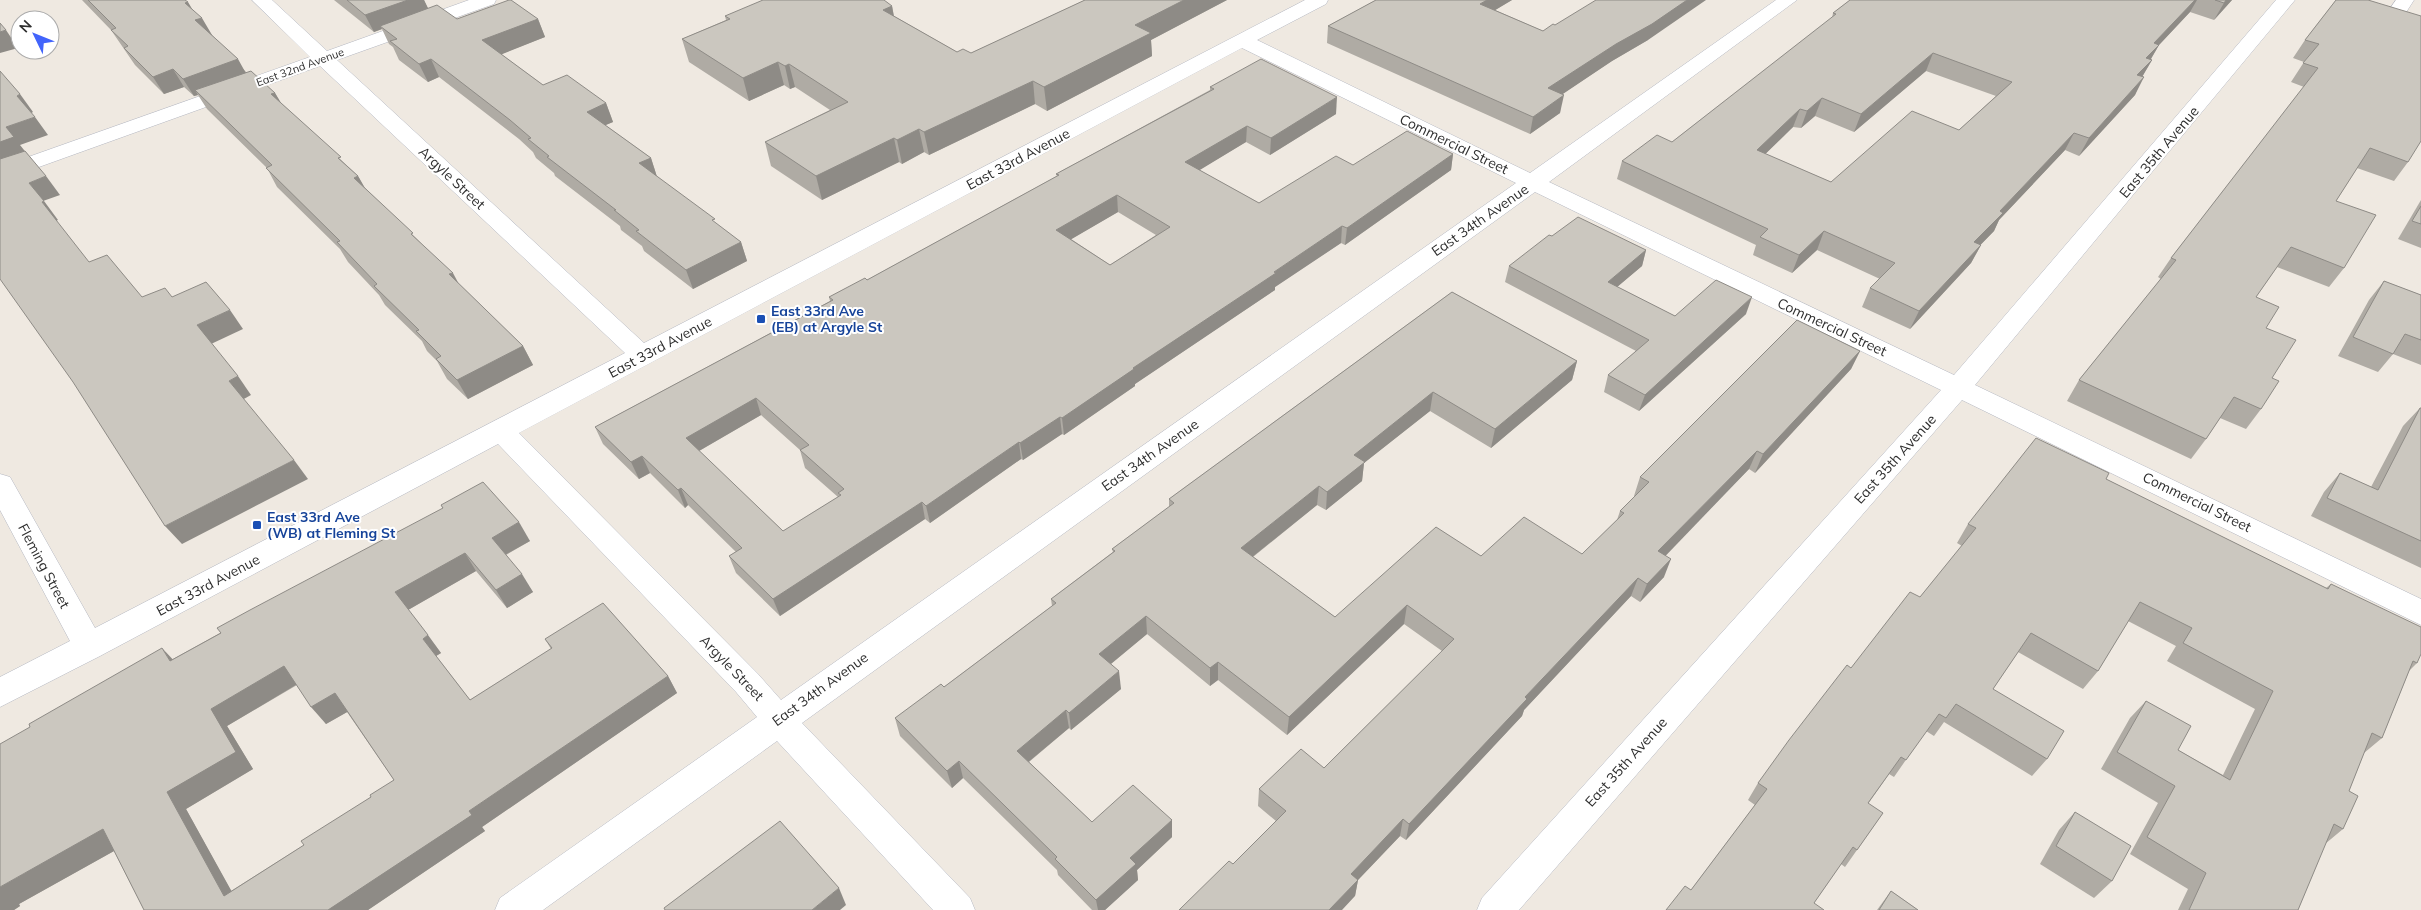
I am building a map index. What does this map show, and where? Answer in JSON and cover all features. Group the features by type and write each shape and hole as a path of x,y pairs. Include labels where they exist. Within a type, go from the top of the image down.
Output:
{"street":[{"name":"Argyle Street","path":"261,0 643,356"},
{"name":"East 32nd Avenue","path":"0,174 487,0"},
{"name":"East 33rd Avenue","path":"0,693 1319,0"},
{"name":"East 34th Avenue","path":"513,910 1788,0"},
{"name":"East 35th Avenue","path":"1495,910 1958,387 2286,0"},
{"name":"Commercial Street","path":"1243,41 2421,613"},
{"name":"Argyle Street","path":"501,430 747,683 805,750 957,910"},
{"name":"Fleming Street","path":"0,484 89,647"}],"building":[{"path":"88,0 185,0 188,2 185,3 202,18 195,20 238,59 183,79 173,69 153,77 124,48 128,46 111,30 116,28"},
{"path":"347,0 408,0 365,15"},
{"path":"509,0 538,19 482,40 543,85 567,75 606,103 587,112 651,158 639,163 715,219 712,220 741,242 686,270 636,231 639,230 614,210 616,210 547,157 549,156 528,139 531,138 510,120 431,59 419,64 390,41 397,39 380,26 437,5 457,19"},
{"path":"763,0 884,0 892,6 883,10 957,52 963,49 971,53 1085,0 1184,0 1135,25 1151,33 1044,87 1033,81 924,132 919,129 897,140 894,138 816,176 765,142 848,102 789,64 785,66 778,62 743,78 682,39 730,19 725,16"},
{"path":"1376,0 1487,0 1480,4 1543,31 1596,0 1687,0 1652,24 1616,44 1548,88 1564,95 1533,117 1328,26"},
{"path":"1850,0 2195,0 2154,43 2159,45 2146,58 2152,60 2137,75 2144,77 2089,138 2074,133 2000,211 2003,213 1974,242 1981,245 1919,311 1870,288 1895,263 1824,231 1799,255 1760,237 1768,229 1622,161 1657,135 1672,142 1836,14 1833,13","holes":["1933,53 2012,82 1959,130 1912,111 1831,182 1757,150 1800,109 1807,111 1822,98 1861,114"]},
{"path":"2215,0 2226,0 2224,3"},
{"path":"2336,0 2368,0 2421,16 2421,141 2408,162 2370,148 2336,201 2376,215 2344,268 2291,247 2256,297 2279,307 2266,328 2296,340 2272,378 2279,381 2261,409 2234,397 2206,439 2079,380 2176,260 2171,258 2318,68 2303,63 2319,44 2305,40"},
{"path":"0,23 6,30 0,32"},
{"path":"1261,59 1337,97 1271,138 1247,126 1185,162 1259,203 1336,156 1353,165 1407,131 1453,154 1347,228 1342,226 1062,418 1060,417 1019,442 926,506 922,502 773,599 729,556 742,548 681,488 678,490 642,456 631,462 595,427 833,300 829,297 865,278 867,280 1059,175 1056,174 1214,89 1210,87","holes":["1117,195 1170,227 1110,265 1056,230","756,398 809,445 800,450 844,489 838,493 841,495 783,531 686,438"]},
{"path":"0,71 20,94 17,96 35,117 6,127 14,137 0,142"},
{"path":"251,71 275,93 271,94 341,157 338,158 358,176 354,178 413,233 411,234 453,273 449,274 523,346 457,380 436,359 441,356 416,331 419,330 374,286 377,284 337,242 340,241 266,168 272,165 195,90"},
{"path":"25,151 46,176 29,183 89,262 107,255 142,297 165,288 172,297 206,282 230,310 197,325 238,376 229,381 294,460 165,526 73,382 0,279 0,159"},
{"path":"2421,206 2421,224 2412,221"},
{"path":"1578,217 1646,250 1608,282 1675,316 1716,280 1752,297 1645,395 1608,375 1649,340 1509,266 1549,235 1552,236"},
{"path":"2384,281 2421,295 2421,340 2405,334 2393,354 2353,337"},
{"path":"1452,292 1577,361 1495,429 1433,392 1354,455 1365,462 1327,492 1319,486 1241,548 1335,617 1436,527 1481,556 1524,517 1582,554 1624,513 1620,511 1649,482 1640,477 1797,320 1860,351 1763,454 1757,451 1658,551 1671,559 1647,584 1638,578 1525,697 1527,699 1409,824 1403,819 1351,874 1358,880 1329,910 1179,910 1229,861 1233,864 1286,811 1259,789 1301,749 1324,768 1454,639 1407,605 1289,717 1218,662 1210,668 1146,616 1099,654 1119,671 1069,713 1066,710 1017,751 1092,822 1133,785 1172,820 1130,858 1136,864 1096,900 1055,859 1057,857 959,761 947,771 895,718 941,684 944,687 1056,603 1051,599 1115,551 1112,549 1174,503 1169,499"},
{"path":"2420,408 2421,541 2327,498 2340,473 2378,490"},
{"path":"2036,438 2109,473 2106,479 2328,589 2331,584 2421,627 2421,654 2417,663 2413,661 2382,738 2372,733 2349,791 2358,796 2343,829 2334,824 2298,910 2189,910 2206,873 2147,837 2175,786 2117,752 2146,701 2191,726 2178,750 2230,780 2273,691 2183,643 2192,628 2140,602 2098,671 2031,633 1993,689 2064,731 2047,759 1956,704 1946,718 1939,714 1906,760 1901,757 1868,803 1883,813 1857,850 1853,847 1814,903 1824,910 1666,910 1685,886 1691,890 1767,789 1758,783 1847,665 1851,668 1910,592 1920,597 1976,528 1968,524"},
{"path":"483,482 519,522 492,538 522,574 496,590 465,553 395,592 428,635 423,639 470,700 552,648 545,639 603,603 668,676 469,811 472,815 328,910 144,910 103,829 0,887 0,744 30,727 29,724 162,648 170,661 221,633 217,628 443,508 441,505","holes":["284,666 311,707 335,693 394,780 370,795 371,797 301,841 304,845 224,896 167,792 236,752 211,709"]},
{"path":"2075,812 2131,846 2112,881 2056,846"},
{"path":"780,821 839,888 812,910 665,910 664,908"},
{"path":"1891,891 1918,910 1879,910"}],"place":[{"name":"East 33rd Ave (EB) at Argyle St","path":"761,319"},
{"name":"East 33rd Ave (WB) at Fleming St","path":"257,525"}]}
